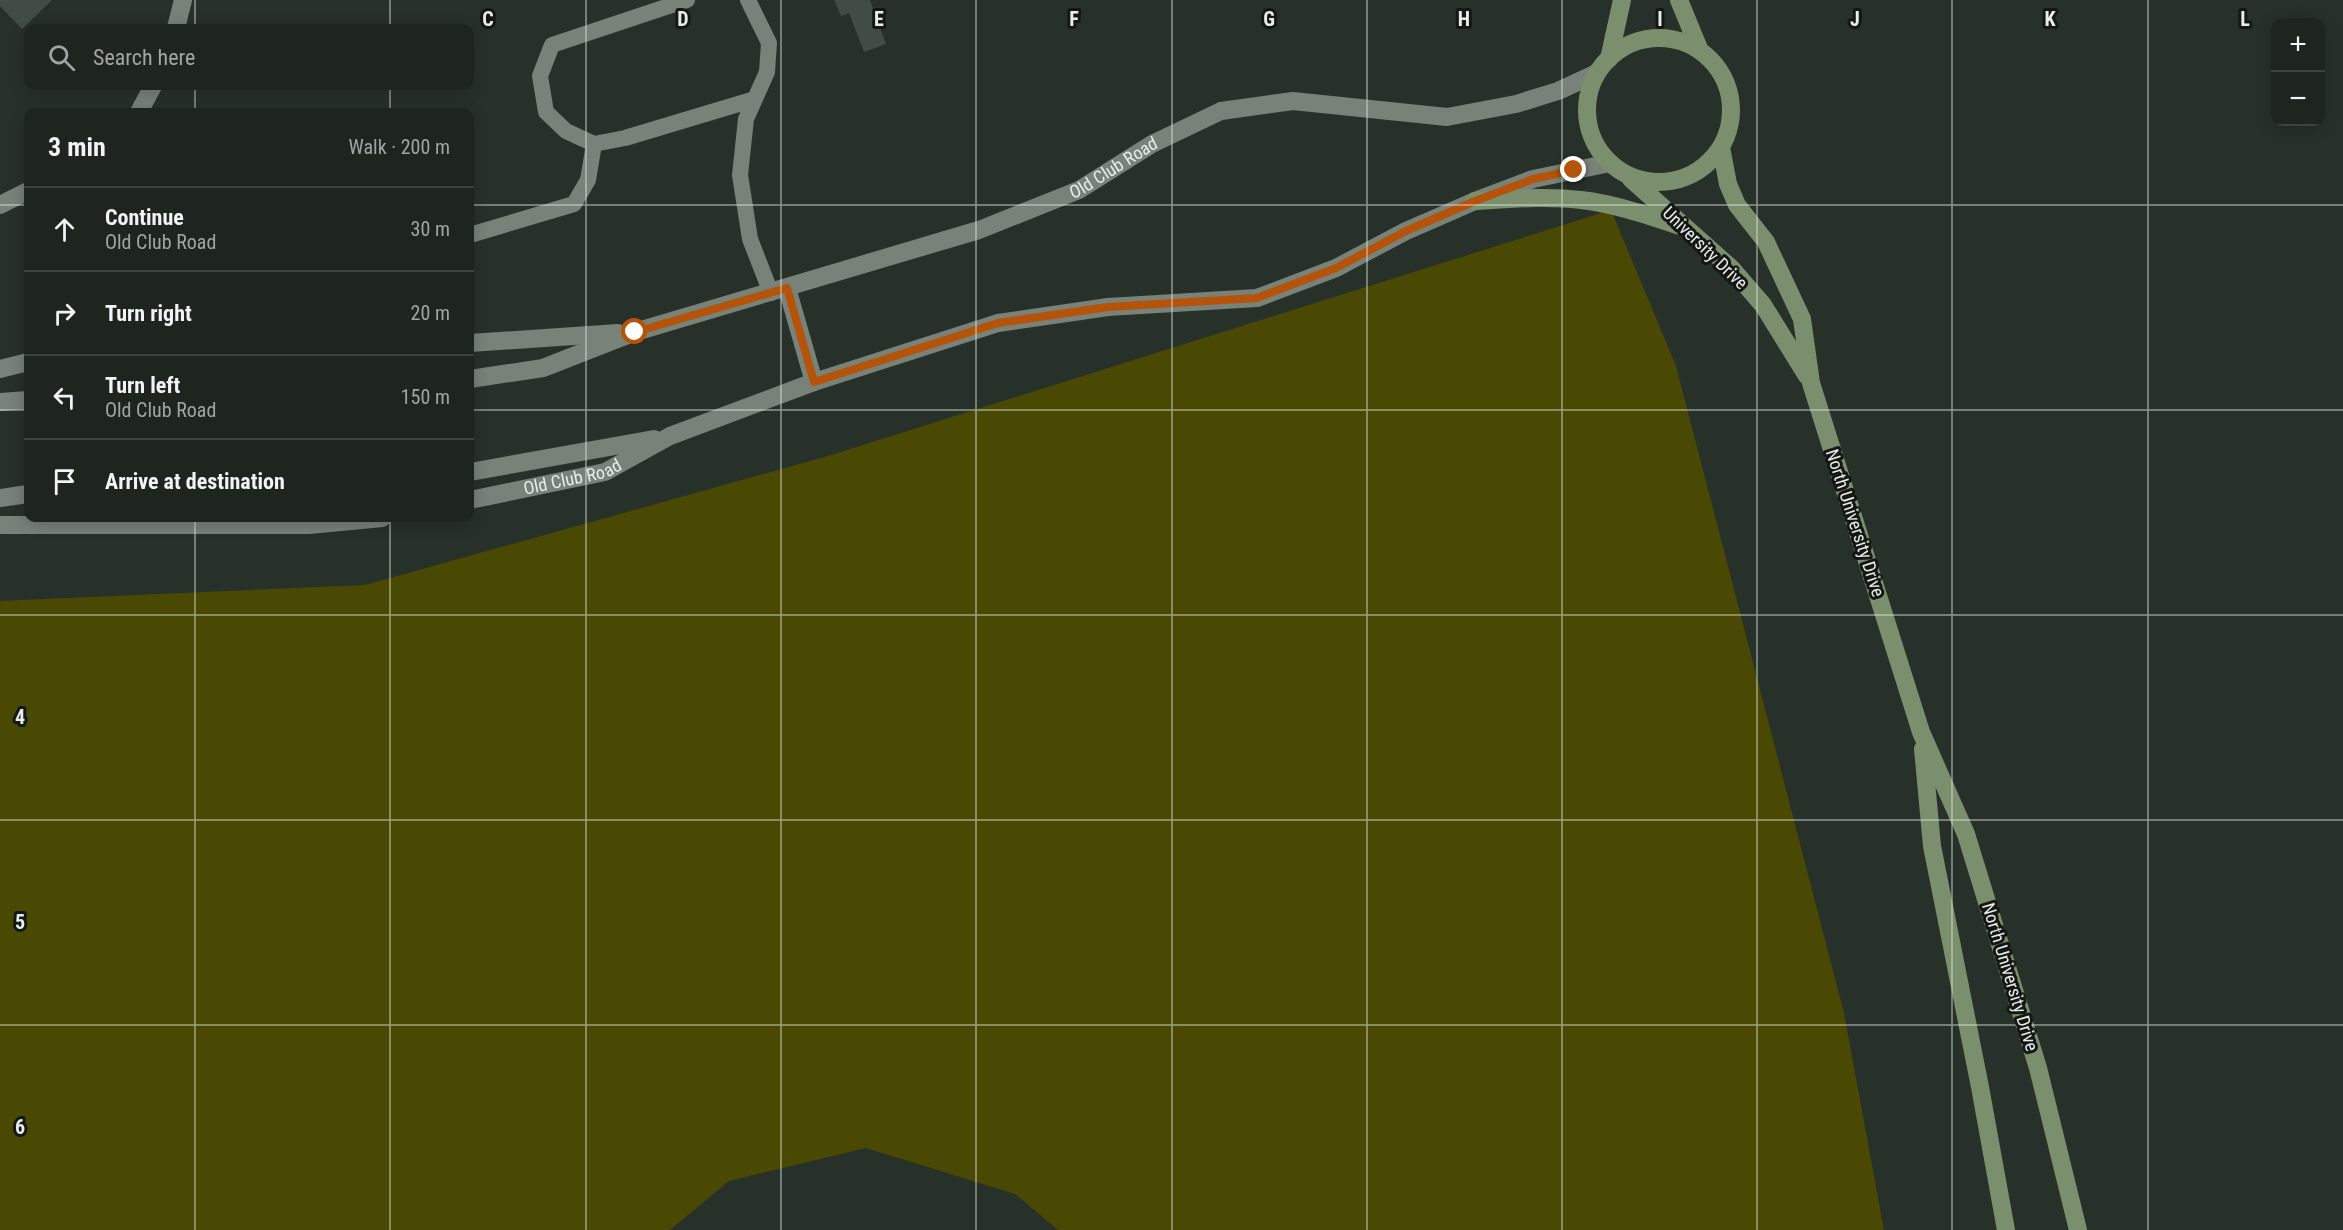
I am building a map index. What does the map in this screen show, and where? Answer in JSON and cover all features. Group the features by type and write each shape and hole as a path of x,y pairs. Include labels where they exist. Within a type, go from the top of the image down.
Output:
{"main road":[{"path":"1603,66 1624,47 1641,40 1660,38 1681,41 1700,51 1716,66 1726,84 1731,106 1729,127 1721,147 1708,163 1690,175 1669,181 1648,182 1627,176 1610,163 1597,147 1588,127 1589,90 1603,66 1622,0"},
{"path":"1679,0 1700,51"},
{"path":"1721,147 1728,184 1737,205 1766,242 1802,318 1811,383"},
{"name":"University Drive","path":"1627,176 1731,268 1763,305 1811,383"},
{"path":"1475,201 1534,198 1582,200 1626,208 1686,228"},
{"name":"North University Drive","path":"1811,383 1921,732 1966,834 2038,1068 2078,1230"},
{"name":"North University Drive","path":"1921,732 1932,846 2006,1230"}],"street":[{"path":"177,24 183,0"},
{"name":"Old Club Road","path":"474,378 543,368 635,332 979,230 1079,190 1152,144 1221,111 1293,100 1446,117 1516,104 1558,91 1603,66"},
{"path":"141,108 151,90"},
{"name":"Old Club Road","path":"474,499 605,472 669,436 814,382 998,323 1108,307 1257,298 1336,268 1406,231 1475,201 1533,179 1610,163"},
{"path":"0,205 24,193"},
{"path":"779,291 814,382"},
{"name":"Old Club Road","path":"474,343 635,332"},
{"path":"0,369 24,363"},
{"path":"0,402 24,400"},
{"name":"Old Club Road","path":"474,471 669,436"},
{"path":"0,498 24,495"},
{"path":"0,525 309,525 340,522"}],"lane":[{"path":"687,0 552,45 540,76 546,112 566,131 594,144 625,138 755,99"},
{"path":"748,0 769,43 767,72 746,119 740,175 750,238 779,291"},
{"path":"474,234 574,204 588,180 594,144"}],"shaded area":[{"path":"1611,210 1676,366 1844,1013 1884,1230 1058,1230 1015,1194 866,1148 729,1181 670,1230 0,1230 0,601 365,585 828,456"}],"building":[{"path":"0,0 52,0 27,24 24,24 22,29 0,6"},
{"path":"834,0 870,0 886,44 864,52 849,13 841,16"}],"route":[{"path":"635,332 787,288 814,382 998,323 1108,307 1257,298 1336,268 1406,231 1475,201 1533,179 1574,170"}]}
